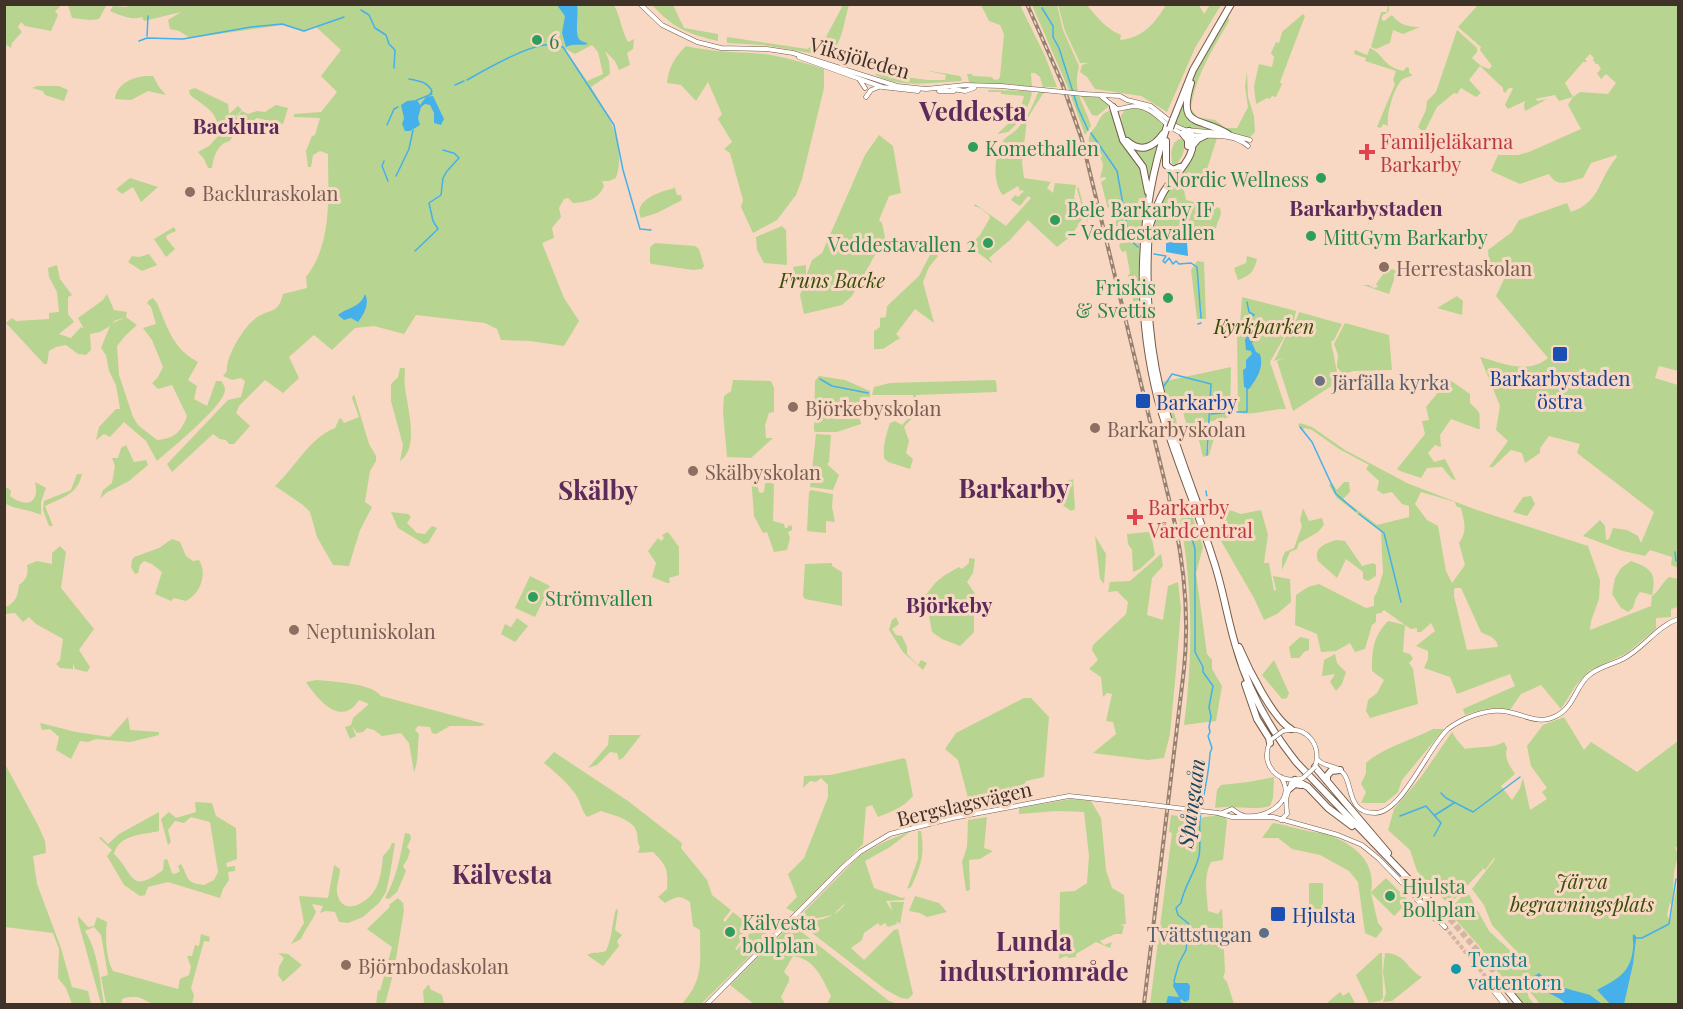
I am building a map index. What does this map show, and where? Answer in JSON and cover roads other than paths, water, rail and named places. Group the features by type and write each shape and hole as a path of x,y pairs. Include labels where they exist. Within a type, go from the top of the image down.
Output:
{"highway":[{"path":"1171,119 1194,60 1226,4"},
{"path":"1231,4 1202,53 1167,128 1149,202 1143,279 1145,326 1152,372 1164,420 1214,562 1254,712 1271,741"},
{"path":"1202,53 1189,90 1187,112 1194,121 1211,125 1228,134"},
{"path":"1113,106 1121,136 1140,161 1145,172 1149,202"},
{"path":"1123,108 1119,114 1121,129 1133,146 1149,147 1167,128"},
{"path":"1167,128 1166,165 1171,170 1177,169 1187,152 1188,133"},
{"path":"1188,133 1191,149"},
{"path":"1149,228 1162,194 1186,163 1197,139 1206,135"},
{"path":"1166,141 1149,228 1147,279 1149,325 1156,371 1168,418 1217,561 1238,646 1253,687 1274,726 1332,800 1390,855"},
{"path":"1238,646 1263,693 1284,724 1291,729"},
{"path":"1239,660 1254,695 1277,737 1297,763 1443,913 1315,767"},
{"path":"1327,782 1328,773 1340,770"},
{"path":"1293,780 1305,784 1328,808 1368,838"},
{"path":"1289,789 1297,784 1312,791"},
{"path":"1504,988 1517,1005"}],"main road":[{"name":"Viksjöleden","path":"640,4 662,25 697,42 721,48 767,49 809,57 897,86 1026,88"},
{"name":"Viksjöleden","path":"785,52 882,87 910,91 1009,86 1116,96"},
{"path":"858,78 865,88"},
{"path":"866,97 873,89 882,87"},
{"name":"Viksjöleden","path":"939,90 965,93 978,89"},
{"name":"Viksjöleden","path":"1098,95 1113,106"},
{"path":"1248,146 1227,137 1188,133 1175,130 1146,109 1133,106 1123,108 1113,106 1113,100 1116,96 1122,96 1125,99 1151,106 1188,133 1228,134 1250,140"},
{"path":"1123,108 1126,104 1125,99"},
{"path":"1317,759 1324,765 1340,770 1345,775 1351,797 1358,806 1372,813 1384,811 1404,791 1437,742 1448,729 1457,723 1476,715 1496,711 1511,712 1536,720 1554,717 1569,706 1588,676 1632,654 1658,630 1678,619"},
{"path":"1291,729 1301,731 1311,739 1317,749 1315,767 1303,778 1293,780 1273,772 1267,760 1271,741 1283,731 1291,729"},
{"path":"1315,767 1340,770"},
{"path":"1281,777 1285,789 1279,807 1284,808 1287,813 1304,825 1362,845 1373,853 1444,927"},
{"path":"1281,820 1287,813 1289,789 1293,780"},
{"name":"Bergslagsvägen","path":"707,1005 843,867 860,852 890,834 944,820 1070,796 1229,814 1232,809 1235,814 1243,816 1252,816 1279,807"},
{"path":"1274,810 1275,818"},
{"name":"Bergslagsvägen","path":"1235,814 1275,818 1304,825"},
{"path":"1489,982 1505,1005"}],"water":[{"path":"557,5 577,5 578,37 588,44 566,47 562,33 565,16"},
{"path":"433,96 444,119 441,125 434,123 434,113 430,105 425,104 421,107 418,118 420,125 410,131 405,131 402,124 404,118 401,105 407,101 417,100 420,105 426,97"},
{"path":"1166,242 1187,243 1188,256 1166,252"},
{"path":"365,294 367,305 358,322 351,318 344,320 338,315 357,305"},
{"path":"1247,336 1253,341 1261,359 1259,373 1249,389 1244,387 1243,370 1246,368 1246,360 1252,354 1251,351 1246,350"},
{"path":"1633,934 1636,939 1633,964 1624,1004 1610,1004 1597,990 1617,978 1626,969 1632,957"},
{"path":"1539,973 1550,984 1590,995 1602,1004 1566,1004 1533,983 1533,977"},
{"path":"1174,981 1188,983 1190,986 1189,1000 1185,1002 1181,999 1182,1004 1166,1004 1168,996 1179,997 1173,986"}],"waterway":[{"path":"1042,8 1053,26 1053,37 1088,130"},
{"path":"361,10 369,15 375,28 386,35 389,44 395,50 394,68"},
{"path":"147,36 148,16"},
{"path":"139,41 147,38 183,39 282,24 304,31 344,17"},
{"path":"467,80 526,50 546,45 563,47 614,125 623,170 640,229 651,230"},
{"path":"409,79 420,81 428,86 432,91 429,96"},
{"path":"455,85 464,81"},
{"path":"417,100 432,94"},
{"path":"387,125 394,109 398,107"},
{"path":"396,176 409,149 413,130"},
{"path":"1091,133 1117,171 1130,240 1138,247"},
{"path":"443,150 453,153"},
{"path":"448,170 459,158 454,153"},
{"path":"384,161 382,166 388,181"},
{"path":"415,251 438,229 433,221 429,203 441,195 443,178 447,171"},
{"path":"1154,254 1166,256 1163,261 1165,263 1169,258 1173,264 1176,261 1179,264 1191,263 1197,267 1201,318"},
{"path":"1247,302 1249,312 1254,315 1244,317 1250,326 1248,329 1243,329 1247,336"},
{"path":"1164,386 1172,374 1211,384 1207,455"},
{"path":"820,379 832,386 868,393"},
{"path":"1237,412 1247,412 1247,388"},
{"path":"1211,414 1231,412"},
{"path":"1300,427 1312,442 1336,494 1356,511"},
{"name":"Spångaån","path":"1205,506 1208,503 1206,491"},
{"path":"1359,514 1384,533 1401,602"},
{"name":"Spångaån","path":"1174,981 1179,963 1186,950 1189,924 1178,915 1176,908 1181,903 1199,856 1200,818 1212,748 1208,736 1211,717 1209,707 1213,686 1203,672 1203,667 1195,652 1195,549 1187,521 1190,515"},
{"path":"1675,552 1676,561"},
{"path":"1441,793 1473,812 1520,777"},
{"path":"1435,815 1454,803"},
{"path":"1400,816 1426,806 1441,823 1434,836"},
{"path":"1636,938 1642,938 1669,924 1676,879"}],"tunnel":[{"path":"1444,912 1484,958 1505,987"},
{"path":"1445,927 1490,982"}],"railway":[{"path":"1027,4 1062,83 1082,140 1175,524 1184,578 1186,614 1184,669 1144,1004"}],"place":[{"name":"6","path":"537,40"},
{"name":"Komethallen","path":"973,147"},
{"name":"Familjeläkarna Barkarby","path":"1367,152"},
{"name":"Nordic Wellness","path":"1321,178"},
{"name":"Backluraskolan","path":"190,192"},
{"name":"Bele Barkarby IF - Veddestavallen","path":"1055,220"},
{"name":"MittGym Barkarby","path":"1311,236"},
{"name":"Veddestavallen 2","path":"988,243"},
{"name":"Herrestaskolan","path":"1384,267"},
{"name":"Friskis & Svettis","path":"1168,298"},
{"name":"Barkarbystaden östra","path":"1560,354"},
{"name":"Järfälla kyrka","path":"1320,381"},
{"name":"Barkarby","path":"1143,401"},
{"name":"Björkebyskolan","path":"793,407"},
{"name":"Barkarbyskolan","path":"1095,428"},
{"name":"Skälbyskolan","path":"693,471"},
{"name":"Barkarby Vårdcentral","path":"1135,517"},
{"name":"Strömvallen","path":"533,597"},
{"name":"Neptuniskolan","path":"294,630"},
{"name":"Hjulsta Bollplan","path":"1390,896"},
{"name":"Hjulsta","path":"1278,914"},
{"name":"Kälvesta bollplan","path":"730,932"},
{"name":"Tvättstugan","path":"1264,933"},
{"name":"Björnbodaskolan","path":"346,965"},
{"name":"Tensta vattentorn","path":"1456,969"}],"district":[{"name":"Veddesta","path":"973,110"},
{"name":"Backlura","path":"236,125"},
{"name":"Barkarbystaden","path":"1366,207"},
{"name":"Barkarby","path":"1014,487"},
{"name":"Skälby","path":"598,489"},
{"name":"Björkeby","path":"949,604"},
{"name":"Kälvesta","path":"502,873"},
{"name":"Lunda industriområde","path":"1034,955"}],"park label":[{"name":"Fruns Backe","path":"832,279"},
{"name":"Kyrkparken","path":"1264,325"},
{"name":"Järva begravningsplats","path":"1582,892"}]}
